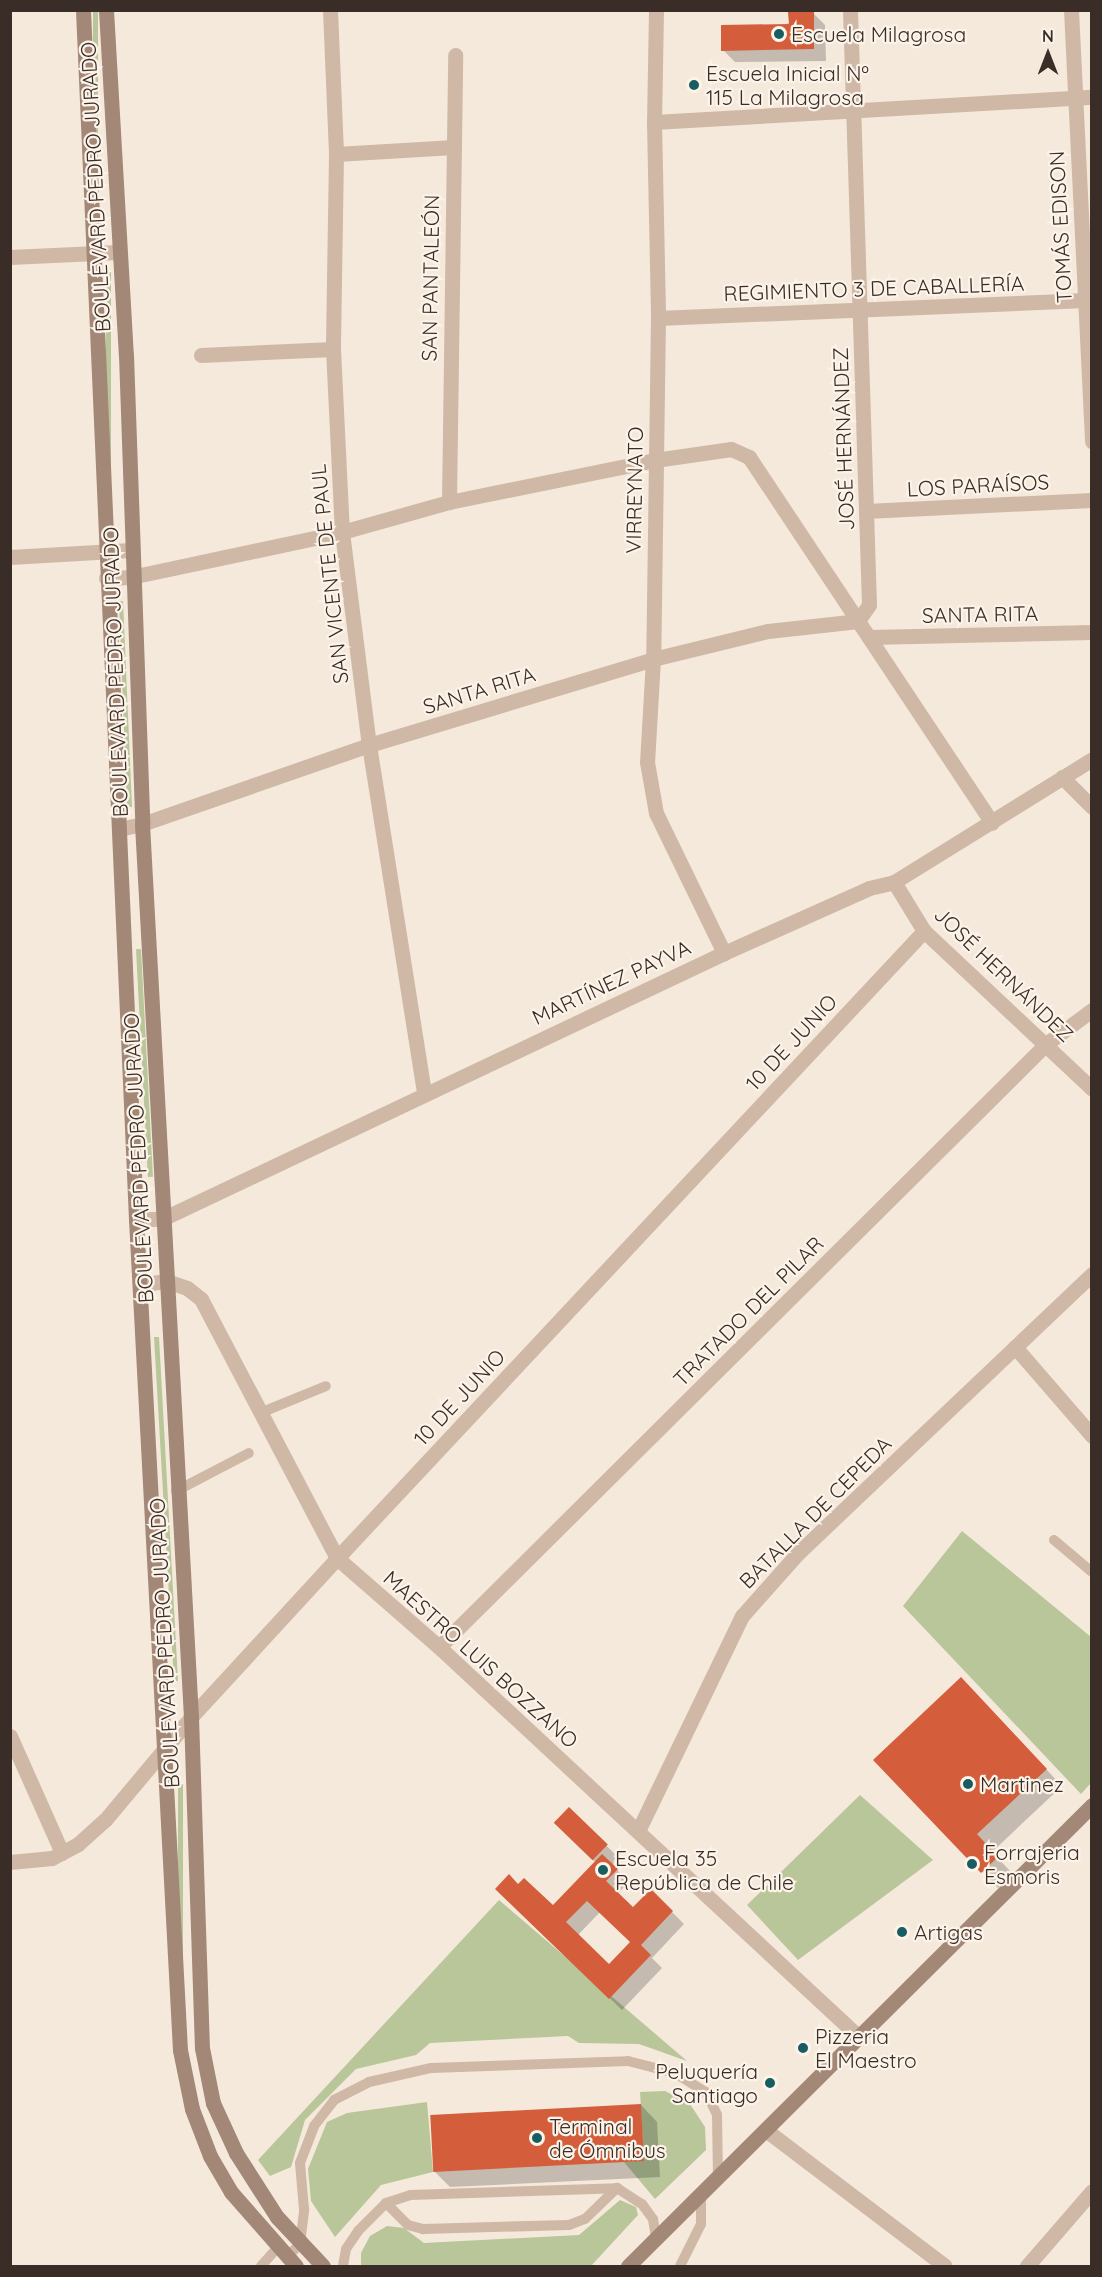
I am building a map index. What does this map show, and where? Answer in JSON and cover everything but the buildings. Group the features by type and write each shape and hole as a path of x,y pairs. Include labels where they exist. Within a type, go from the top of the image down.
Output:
{"main road":[{"name":"BOULEVARD PEDRO JURADO","path":"82,10 136,1219 166,1751 179,2038 192,2109 220,2173 231,2192 287,2257"},
{"name":"BOULEVARD PEDRO JURADO","path":"106,10 142,824 176,1491 191,1717 201,2036 213,2103 238,2157 300,2244 323,2266"},
{"path":"124,935 148,935"},
{"path":"628,2266 718,2181 1092,1805"},
{"path":"179,2038 201,2036"},
{"path":"220,2173 238,2157"}],"street":[{"name":"SAN VICENTE DE PAUL","path":"330,10 336,154 333,349 342,532 369,745 424,1093"},
{"name":"VIRREYNATO","path":"656,10 654,122 658,318 649,789 656,813 724,953"},
{"name":"JOSÉ HERNÁNDEZ","path":"850,10 869,605 858,621"},
{"name":"TOMÁS EDISON","path":"1071,10 1088,301 1092,441"},
{"name":"SAN PANTALEÓN","path":"449,502 455,55"},
{"path":"654,122 1092,97"},
{"path":"336,154 454,147"},
{"path":"10,257 118,252"},
{"name":"REGIMIENTO 3 DE CABALLERÍA","path":"658,318 1088,301"},
{"path":"201,356 333,349"},
{"path":"106,578 131,577 342,532 449,502 655,460 731,449 749,457 992,823"},
{"name":"LOS PARAÍSOS","path":"866,511 1092,500"},
{"path":"10,557 131,550"},
{"name":"SANTA RITA","path":"119,829 142,824 369,745 652,659 768,631 858,621"},
{"name":"SANTA RITA","path":"869,637 1092,633"},
{"name":"MARTÍNEZ PAYVA","path":"136,1219 162,1219 424,1093 724,953 869,888 894,882 1092,759"},
{"path":"1062,777 1092,807"},
{"name":"JOSÉ HERNÁNDEZ","path":"894,882 924,931 1092,1089"},
{"name":"10 DE JUNIO","path":"10,1862 52,1858 105,1820 166,1751 191,1717 337,1558 924,931"},
{"name":"TRATADO DEL PILAR","path":"439,1647 1046,1044 1092,1010"},
{"name":"BATALLA DE CEPEDA","path":"638,1831 742,1616 797,1554 1092,1274"},
{"path":"140,1285 166,1281"},
{"name":"MAESTRO LUIS BOZZANO","path":"166,1281 187,1288 201,1299 337,1558 439,1647 859,2037"},
{"path":"1015,1347 1092,1436"},
{"path":"10,1736 62,1853"},
{"path":"767,2131 945,2266"},
{"path":"1027,2266 1092,2191"}],"lane":[{"path":"260,1413 326,1386"},
{"path":"176,1491 249,1453"},
{"path":"1054,1540 1092,1572"},
{"path":"261,2266 287,2257 300,2244 303,2209 300,2163 314,2126 334,2100 369,2082 431,2068 628,2061 675,2073 706,2092 717,2115 718,2181"},
{"path":"386,2203 408,2225 423,2229 569,2225 585,2218 617,2188"},
{"path":"343,2266 346,2249 386,2203 410,2194 617,2188 642,2204 652,2218 656,2239"},
{"path":"680,2266 701,2224 701,2196"}],"green space":[{"path":"93,11 98,11 98,228 93,228"},
{"path":"106,272 111,272 111,520 106,520"},
{"path":"119,601 123,601 132,807 127,807"},
{"path":"136,949 141,949 153,1177 148,1177"},
{"path":"154,1337 159,1337 178,1681 174,1681"},
{"path":"962,1531 1091,1637 1091,1783 1081,1794 903,1606"},
{"path":"178,1782 183,1782 183,2029 178,2029"},
{"path":"860,1795 933,1860 798,1960 747,1905"},
{"path":"499,1900 687,2061 639,2044 579,2043 568,2036 430,2043 416,2055 356,2069 305,2120 291,2167 270,2176 258,2160"},
{"path":"665,2091 690,2104 705,2127 706,2150 655,2199 624,2162 644,2160 640,2092"},
{"path":"427,2102 433,2172 381,2185 335,2237 311,2201 308,2169 327,2122 347,2113"},
{"path":"620,2200 636,2207 638,2215 591,2266 361,2266 361,2253 370,2236 387,2226 404,2228 424,2243 579,2235"}],"place":[{"name":"Escuela Milagrosa","path":"779,34"},
{"name":"Escuela Inicial Nº 115 La Milagrosa","path":"694,85"},
{"name":"Martinez","path":"968,1784"},
{"name":"Forrajeria Esmoris","path":"972,1864"},
{"name":"Escuela 35 República de Chile","path":"603,1870"},
{"name":"Artigas","path":"902,1932"},
{"name":"Pizzeria El Maestro","path":"803,2048"},
{"name":"Peluquería Santiago","path":"770,2083"},
{"name":"Terminal de Ómnibus","path":"537,2138"}]}
